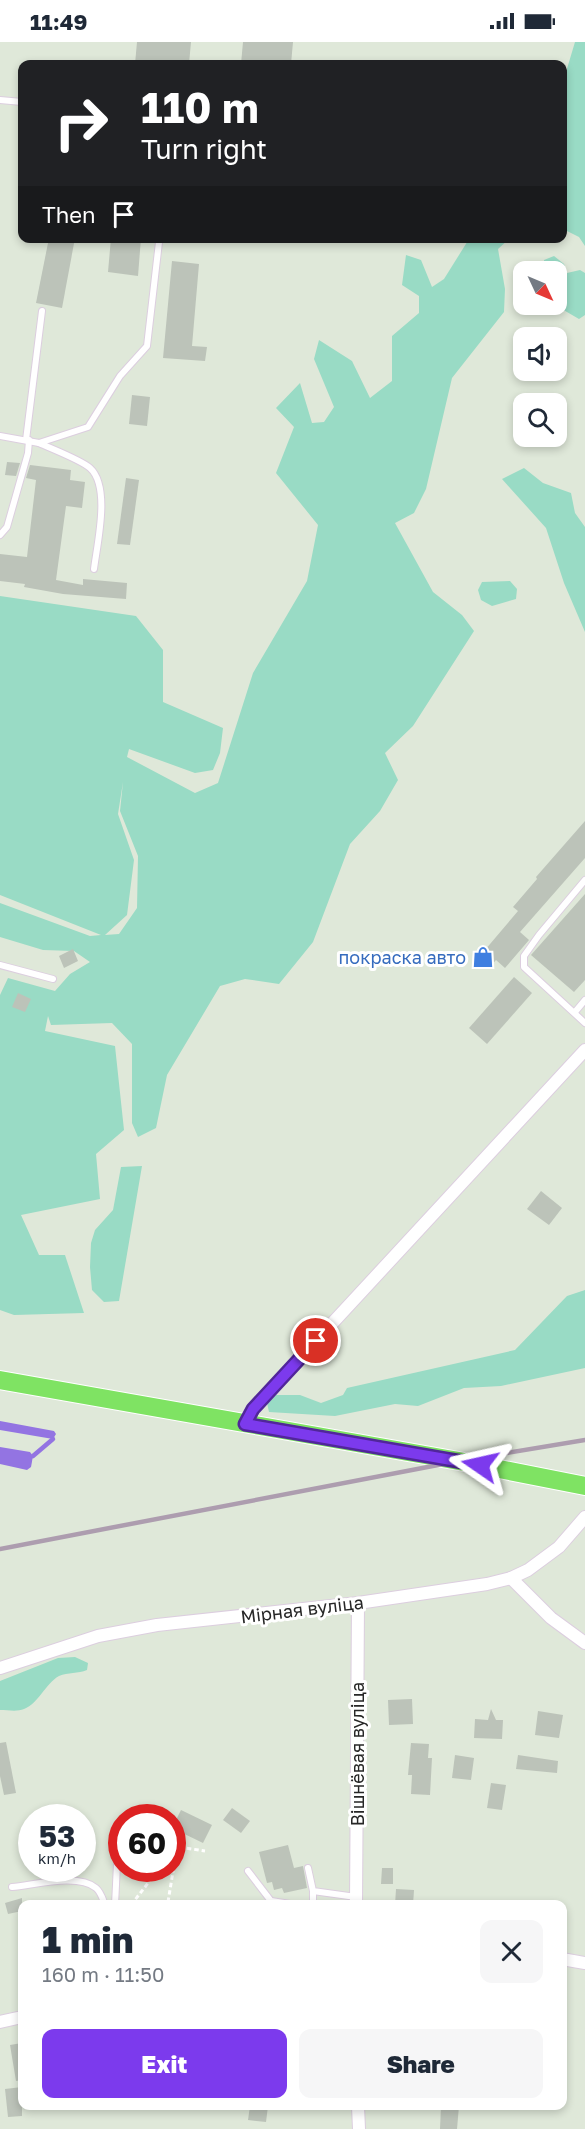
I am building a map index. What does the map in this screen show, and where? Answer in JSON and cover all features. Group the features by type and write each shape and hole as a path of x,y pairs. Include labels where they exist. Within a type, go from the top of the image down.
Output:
{"main road":[{"path":"0,1380 459,1461 585,1486"}],"street":[{"path":"245,1424 253,1409 585,1050"},
{"name":"Мірная вуліца","path":"0,1668 98,1636 157,1625 358,1603 487,1584 511,1578 528,1570 559,1547 585,1517"},
{"path":"511,1578 551,1618 585,1643"},
{"name":"Вішнёвая вуліца","path":"357,1900 358,1603"},
{"path":"567,1960 585,1963"},
{"path":"0,2022 18,2018"},
{"path":"358,2110 359,2129"}],"lane":[{"path":"0,100 18,102"},
{"path":"39,443 88,427 120,376 147,346 159,243"},
{"path":"0,535 7,527 28,453 27,440 42,311"},
{"path":"0,436 39,443 90,468 99,481 101,500 94,569"},
{"path":"585,880 538,935 524,957 524,967 585,1023"},
{"path":"0,965 53,979"},
{"path":"574,1012 585,1000"},
{"path":"308,1868 314,1891 313,1900"},
{"path":"248,1871 270,1900"},
{"path":"12,1887 65,1881 85,1882 98,1890 103,1900"},
{"path":"115,1900 116,1882"},
{"path":"314,1891 349,1900"}],"path":[{"path":"186,1848 206,1851"},
{"path":"135,1900 149,1882"},
{"path":"168,1900 170,1882"}],"shaded area":[{"path":"575,42 585,42 585,246 579,237 567,231 567,69"},
{"path":"466,243 505,243 498,249 505,289 504,312 452,378 426,489 414,513 395,523 433,592 462,615 474,631 413,726 385,753 398,780 380,811 350,844 313,942 279,984 245,979 220,986 167,1075 156,1128 138,1137 132,1123 132,1044 112,1023 51,1025 48,1016 45,1031 115,1046 124,1130 96,1154 100,1199 21,1215 39,1255 65,1255 84,1313 14,1315 0,1310 0,995 8,978 55,991 70,974 90,962 74,951 43,950 0,937 0,903 90,936 101,935 0,895 0,596 136,616 163,650 163,702 223,728 220,753 213,770 195,773 129,749 127,757 195,793 218,783 253,673 307,581 318,525 276,473 294,427 276,408 300,383 312,423 324,422 334,407 314,359 319,340 352,361 370,398 392,381 392,336 419,313 419,296 402,285 406,255 421,260 432,287 444,279","holes":["123,782 120,811 138,856 137,908 119,934 105,935 127,915 134,860 118,814"]},
{"path":"554,256 560,261 544,261"},
{"path":"580,270 585,273 585,315 579,319 567,312 567,273"},
{"path":"524,468 543,483 571,493 575,513 585,527 585,632 564,583 546,528 502,479"},
{"path":"510,581 517,589 516,599 492,606 481,600 478,590 482,582"},
{"path":"142,1166 119,1301 104,1302 92,1290 91,1243 95,1230 113,1210 121,1167"},
{"path":"585,1290 585,1368 501,1386 464,1388 418,1406 395,1404 335,1416 269,1412 267,1403 276,1395 300,1395 321,1403 343,1395 347,1388 515,1350 567,1296"},
{"path":"0,1421 54,1431 56,1434 53,1439 0,1430"},
{"path":"0,1447 30,1452 33,1456 31,1467 27,1470 0,1464"},
{"path":"75,1657 88,1663 87,1670 54,1679 34,1702 24,1709 0,1710 0,1681 58,1658"}],"building":[{"path":"137,42 191,42 189,60 135,60"},
{"path":"243,42 293,42 291,60 241,60"},
{"path":"48,243 74,243 62,308 36,303"},
{"path":"111,243 141,243 138,276 108,272"},
{"path":"172,261 199,264 192,346 207,347 205,361 163,358"},
{"path":"132,395 150,397 147,426 129,424"},
{"path":"7,462 20,463 16,476 5,475"},
{"path":"30,465 71,470 70,480 85,482 82,508 66,506 56,580 83,585 83,579 127,583 126,599 63,594 24,587 25,584 0,581 0,554 27,557 36,480 26,478"},
{"path":"126,478 139,480 130,545 117,544"},
{"path":"585,821 585,858 520,932 529,940 505,968 496,960 490,967 479,957 518,911 513,907 537,879 536,877"},
{"path":"585,894 585,980 574,992 531,955"},
{"path":"73,949 78,961 64,968 59,956"},
{"path":"514,977 532,993 487,1044 469,1028"},
{"path":"18,993 31,999 25,1012 12,1007"},
{"path":"541,1191 562,1208 549,1225 527,1209"},
{"path":"412,1699 413,1724 389,1725 388,1700"},
{"path":"491,1709 496,1720 503,1720 502,1739 474,1738 475,1719 488,1720"},
{"path":"538,1711 563,1715 559,1738 535,1735"},
{"path":"6,1742 16,1793 4,1795 0,1776 0,1743"},
{"path":"411,1743 429,1744 428,1758 432,1758 430,1795 411,1794 412,1775 408,1775"},
{"path":"455,1755 474,1758 471,1780 452,1778"},
{"path":"518,1755 558,1761 557,1773 516,1769"},
{"path":"491,1783 506,1785 502,1810 487,1808"},
{"path":"232,1808 250,1821 241,1833 223,1820"},
{"path":"186,1812 212,1825 203,1843 186,1835"},
{"path":"288,1845 294,1868 303,1866 307,1888 284,1893 282,1888 274,1890 272,1882 267,1883 259,1852"},
{"path":"382,1868 393,1868 393,1884 381,1884"},
{"path":"396,1889 414,1890 413,1900 395,1900"},
{"path":"22,1898 18,1900 18,1912 8,1914 5,1903"},
{"path":"18,2044 18,2081 16,2081 10,2045"},
{"path":"18,2087 18,2110 22,2110 22,2116 8,2117 5,2089"},
{"path":"249,2110 268,2110 266,2122 248,2120"},
{"path":"441,2110 459,2110 457,2129 440,2129"}],"waterway":[{"path":"33,1456 53,1439"}],"railway":[{"path":"0,1549 459,1461 585,1440"}],"place":[{"name":"покраска авто","path":"483,957"}],"route":[{"path":"316,1341 253,1409 245,1424 480,1465"}]}
